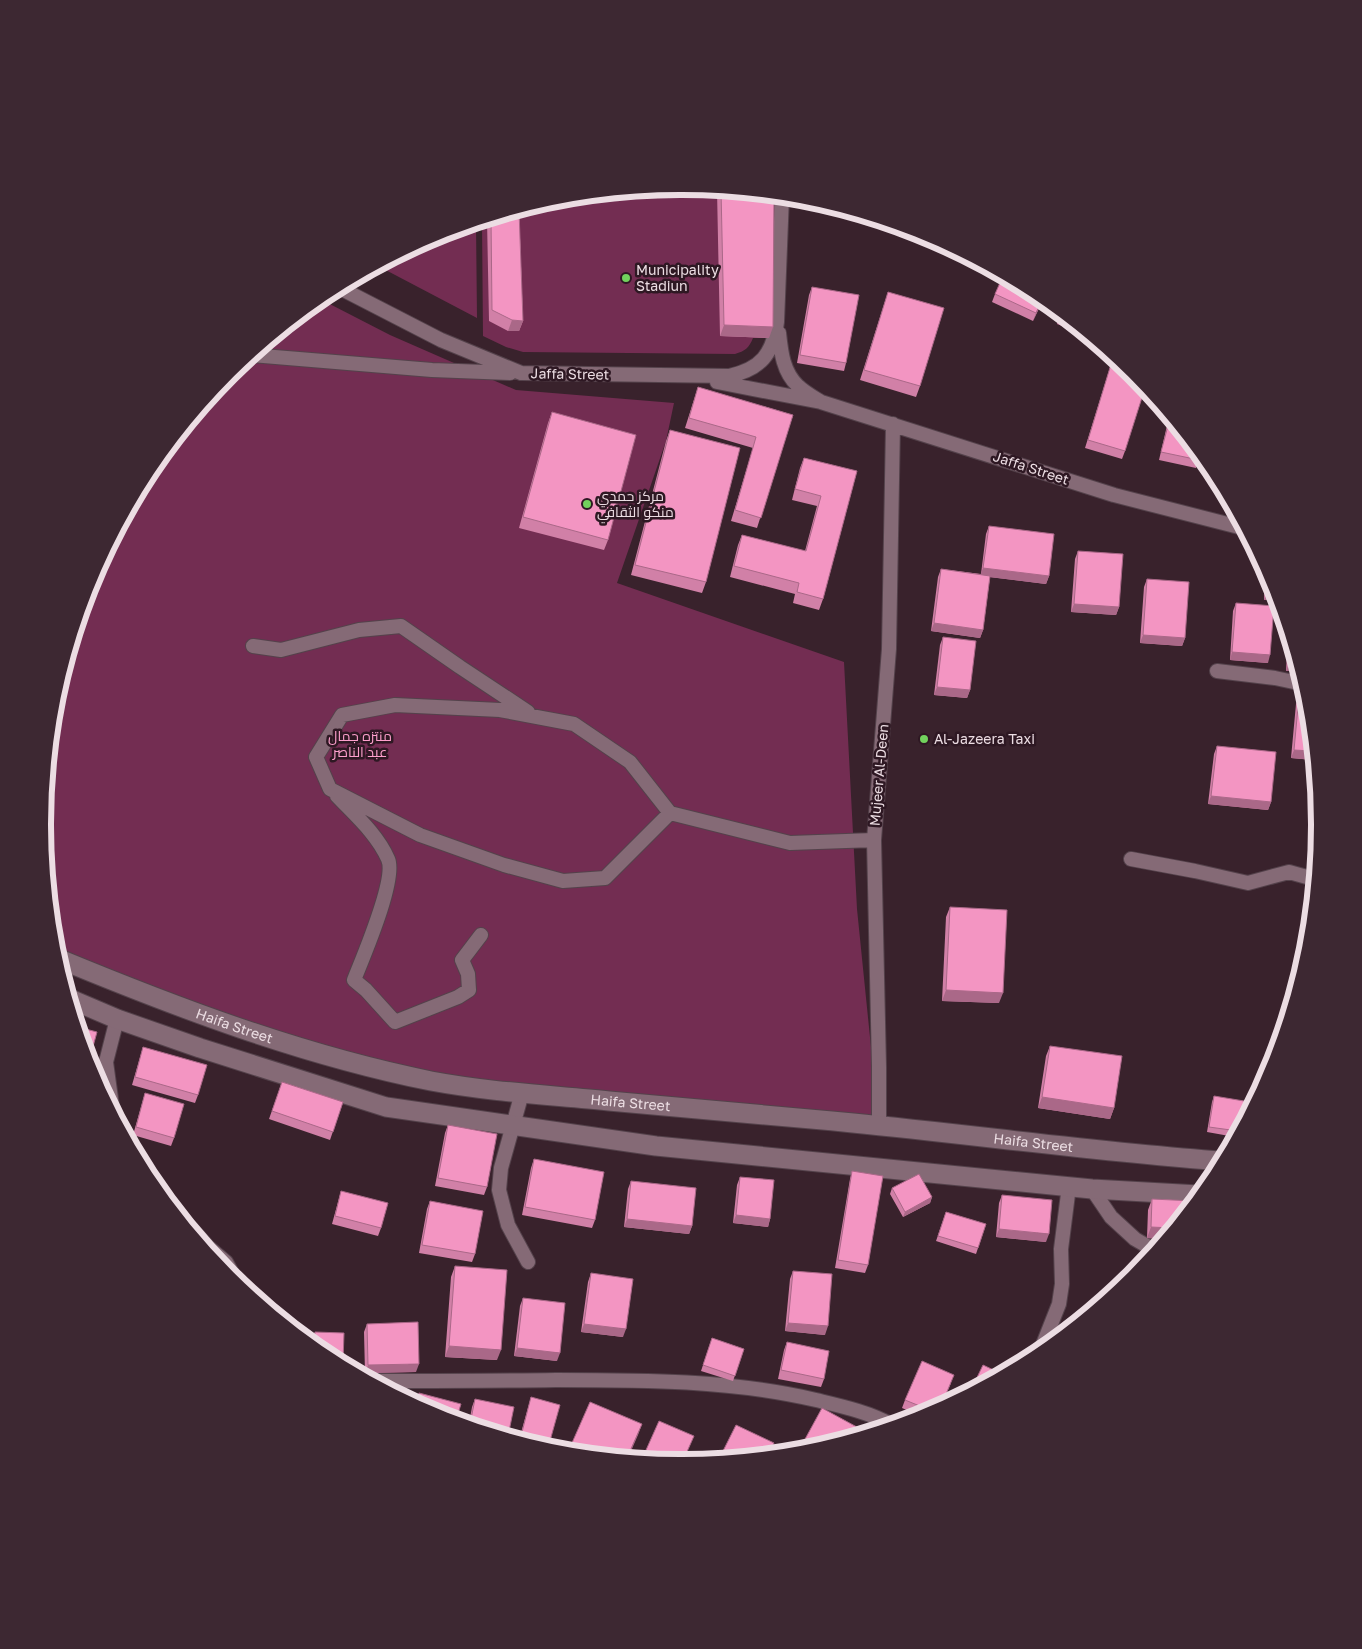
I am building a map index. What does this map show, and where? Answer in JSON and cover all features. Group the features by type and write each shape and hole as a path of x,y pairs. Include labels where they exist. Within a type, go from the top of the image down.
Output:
{"main road":[{"name":"Haifa Street","path":"67,962 165,1002 229,1024 382,1070 433,1081 522,1093 879,1126 1159,1157 1213,1160"},
{"path":"78,1002 117,1019 200,1048 386,1107 656,1146 1092,1189 1191,1195"}],"street":[{"path":"782,203 777,322 781,352 784,365 797,385 821,402"},
{"name":"Jaffa Street","path":"346,291 441,340 521,373 729,376 744,373 758,365 769,353 775,339 777,322"},
{"path":"261,356 432,370 521,373"},
{"path":"682,375 821,402"},
{"name":"Jaffa Street","path":"821,402 1114,495 1235,526"},
{"name":"Mujeer Al-Deen","path":"879,1126 874,840 889,649 892,424"},
{"path":"253,646 281,650 359,630 401,626 460,668 535,716"},
{"path":"1217,671 1294,682"},
{"path":"481,935 462,960 468,974 469,990 458,997 395,1022 366,990 354,980 388,891 389,861 375,837 330,788 316,757 342,715 395,705 500,710 574,724 630,762 670,813 790,843 874,840"},
{"path":"330,788 420,835 504,865 563,881 605,878 670,813"},
{"path":"1131,859 1196,871 1248,884 1289,872 1308,877"},
{"path":"110,1089 106,1062 117,1019"},
{"path":"522,1093 501,1168 499,1190 508,1225 528,1262"},
{"path":"1046,1337 1059,1304 1062,1284 1061,1249 1069,1186"},
{"path":"1092,1189 1111,1217 1136,1239 1148,1246"},
{"path":"387,1381 612,1380 725,1385 791,1394 836,1405 885,1420"}],"green space":[{"name":"Municipality Stadiun","path":"640,196 722,196 770,201 769,338 753,338 746,349 741,352 735,354 523,352 506,347 483,336 482,227 518,216 558,207"},
{"path":"476,229 477,318 384,269 440,243"},
{"name":"منتزه جمال عبد الناصر","path":"328,303 390,335 516,390 674,403 666,441 617,583 844,662 857,909 879,1126 382,1070 67,963 57,907 53,866 51,825 53,783 63,702 85,622 116,546 157,475 181,441 208,409 266,351"}],"building":[{"path":"721,196 774,202 773,327 724,325"},
{"path":"519,216 523,321 512,320 492,310 491,224"},
{"path":"1000,282 1039,307 1036,313 995,294"},
{"path":"812,287 859,295 846,363 800,355"},
{"path":"888,292 944,308 920,386 864,370"},
{"path":"1111,365 1142,396 1125,451 1088,440"},
{"path":"698,387 793,415 761,518 735,510 756,437 689,418"},
{"path":"552,412 636,435 608,540 523,517"},
{"path":"1168,426 1194,459 1161,452"},
{"path":"670,430 740,448 706,582 635,565"},
{"path":"804,458 857,471 823,599 797,592 799,583 734,566 742,535 806,551 821,496 795,489"},
{"path":"989,526 1054,534 1049,576 983,568"},
{"path":"1078,551 1123,554 1119,607 1074,604"},
{"path":"941,569 990,576 983,630 934,623"},
{"path":"1147,579 1189,582 1185,638 1143,635"},
{"path":"1236,603 1271,606 1273,612 1270,655 1232,652"},
{"path":"943,637 976,641 970,690 937,687"},
{"path":"1299,700 1306,751 1294,750"},
{"path":"1217,746 1276,752 1271,802 1211,796"},
{"path":"950,907 1007,910 1003,993 946,990"},
{"path":"86,1029 97,1032 93,1048"},
{"path":"1050,1046 1122,1056 1114,1108 1042,1097"},
{"path":"143,1047 207,1065 198,1095 135,1077"},
{"path":"282,1082 343,1102 333,1132 272,1111"},
{"path":"145,1093 184,1104 174,1138 136,1127"},
{"path":"1214,1096 1247,1101 1231,1130 1209,1127"},
{"path":"448,1125 497,1134 487,1187 438,1178"},
{"path":"534,1159 604,1172 595,1220 525,1207"},
{"path":"852,1171 883,1176 868,1265 838,1260"},
{"path":"919,1174 932,1197 905,1212 892,1188"},
{"path":"740,1177 774,1180 770,1219 736,1215"},
{"path":"631,1181 696,1188 692,1226 627,1219"},
{"path":"341,1191 388,1203 381,1228 335,1216"},
{"path":"1002,1195 1052,1200 1049,1234 999,1229"},
{"path":"1152,1199 1186,1201 1164,1228 1151,1227"},
{"path":"430,1201 483,1211 475,1254 422,1245"},
{"path":"946,1212 986,1224 978,1248 938,1236"},
{"path":"455,1266 507,1270 501,1350 449,1346"},
{"path":"793,1271 832,1274 828,1326 788,1323"},
{"path":"591,1273 633,1279 626,1329 584,1324"},
{"path":"523,1298 565,1303 560,1353 517,1348"},
{"path":"418,1322 419,1364 368,1365 367,1324"},
{"path":"315,1332 344,1333 343,1356 331,1348 315,1336"},
{"path":"712,1338 744,1349 735,1376 703,1365"},
{"path":"787,1342 829,1351 824,1379 781,1370"},
{"path":"922,1361 954,1375 945,1396 921,1406 905,1400"},
{"path":"983,1365 995,1371 975,1381"},
{"path":"419,1393 461,1404 458,1413 418,1396"},
{"path":"531,1397 560,1405 550,1440 522,1434"},
{"path":"475,1399 514,1407 509,1430 471,1418"},
{"path":"590,1402 642,1424 630,1452 571,1444"},
{"path":"822,1408 859,1428 844,1433 803,1442"},
{"path":"659,1421 694,1436 686,1454 645,1453"},
{"path":"736,1425 774,1443 772,1448 722,1453"}],"place":[{"name":"Municipality Stadiun","path":"626,278"},
{"name":"مركز حمدي منكو الثقافي","path":"587,504"},
{"name":"Al-Jazeera Taxi","path":"924,739"}]}
